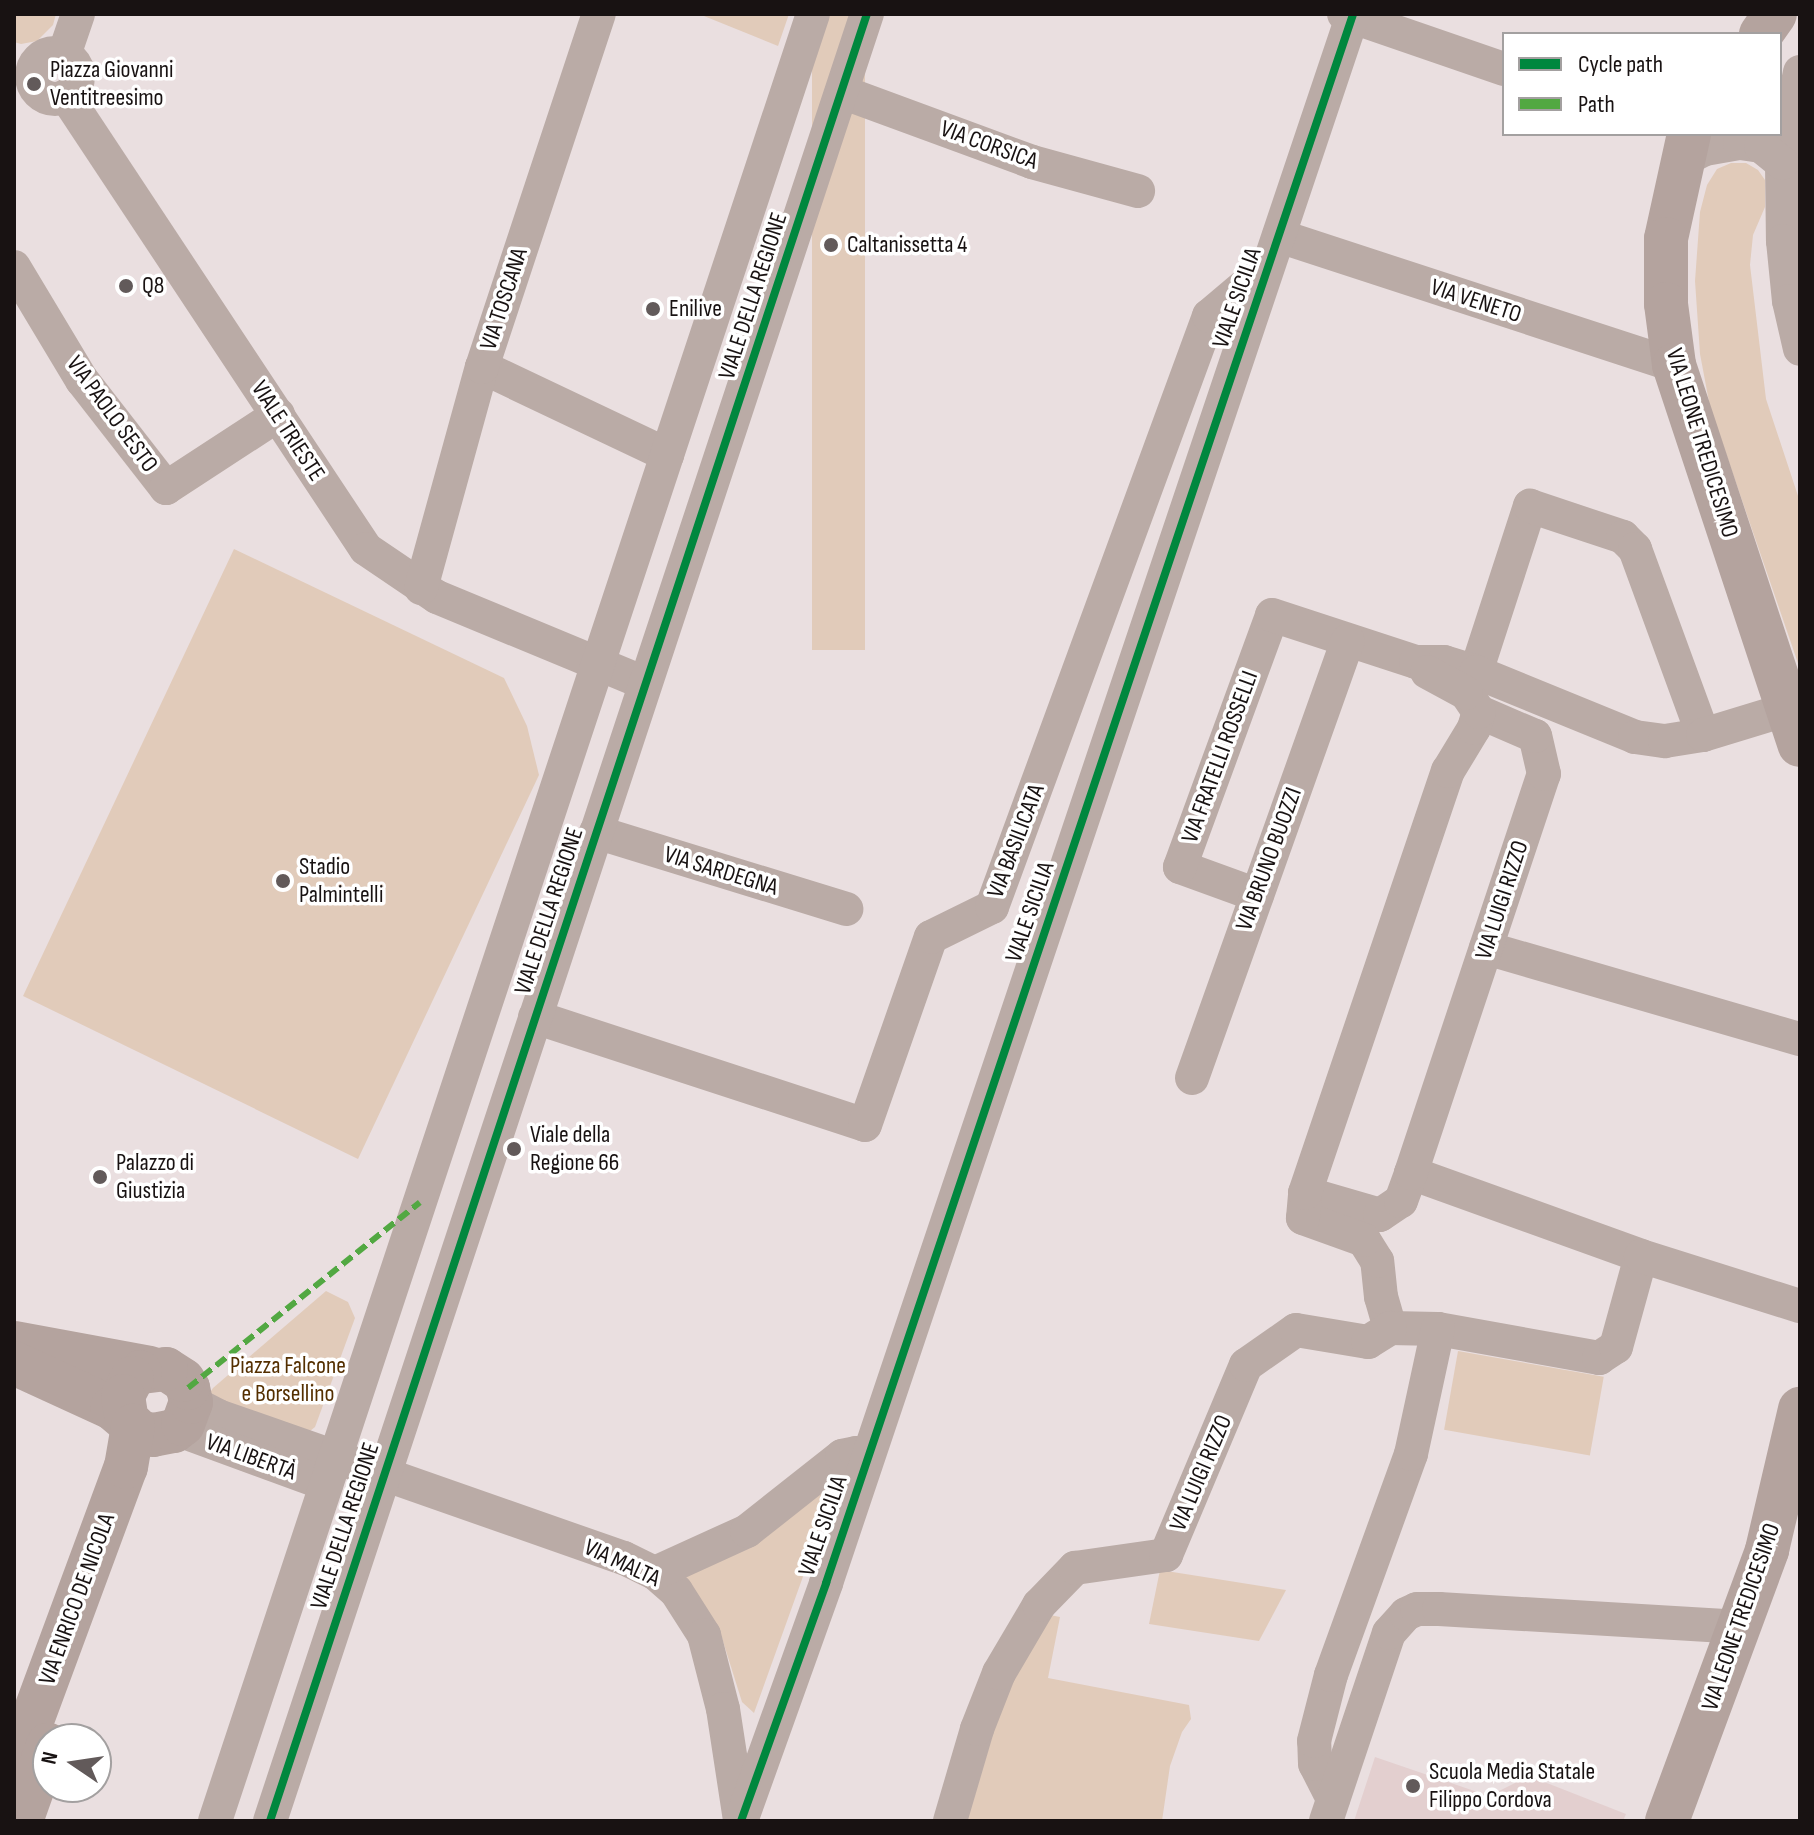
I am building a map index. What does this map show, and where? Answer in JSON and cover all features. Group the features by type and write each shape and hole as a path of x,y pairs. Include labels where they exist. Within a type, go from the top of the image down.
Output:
{"main road":[{"path":"1738,32 1749,14"},
{"path":"1762,32 1775,14"},
{"name":"VIA LEONE TREDICESIMO","path":"1684,152 1666,239 1666,304 1674,365 1794,727"},
{"path":"14,1343 150,1368 140,1372 123,1396 160,1421"},
{"path":"14,1363 160,1421"},
{"name":"VIA LEONE TREDICESIMO","path":"1667,1821 1741,1627 1771,1537 1800,1409"},
{"name":"VIA ENRICO DE NICOLA","path":"56,1723 132,1510 160,1421"},
{"name":"VIA ENRICO DE NICOLA","path":"14,1769 126,1467 160,1421"},
{"name":"VIA ENRICO DE NICOLA","path":"21,1821 32,1790"}],"street":[{"path":"64,55 78,14"},
{"name":"VIA TOSCANA","path":"421,588 482,367 599,14"},
{"name":"VIALE DELLA REGIONE","path":"215,1821 813,14"},
{"name":"VIALE DELLA REGIONE","path":"270,1821 867,14"},
{"path":"1350,15 1502,68"},
{"name":"VIALE SICILIA","path":"741,1821 868,1456 1350,15"},
{"path":"64,55 76,66 77,83 66,96 43,95 23,71 43,56 64,55"},
{"path":"1800,72 1782,163 1783,241 1789,301 1800,349"},
{"name":"VIA CORSICA","path":"842,92 1032,162 1138,191"},
{"name":"VIALE TRIESTE","path":"66,96 366,549 421,588 598,666 645,683"},
{"path":"1684,152 1689,157 1705,149 1740,143 1761,146 1782,163"},
{"name":"VIA VENETO","path":"1273,252 1674,365"},
{"name":"VIA BASILICATA","path":"535,1017 865,1125 931,937 992,907 1209,316 1273,252"},
{"name":"VIA PAOLO SESTO","path":"14,267 82,380 166,488 278,415"},
{"path":"482,367 667,455"},
{"path":"1476,672 1530,506 1623,537 1635,549 1703,735"},
{"name":"VIA FRATELLI ROSSELLI","path":"1257,895 1180,867 1272,615 1348,641"},
{"path":"613,618 661,634"},
{"path":"1348,641 1416,662 1444,662 1476,672 1635,737 1665,741 1794,727"},
{"name":"VIA BRUNO BUOZZI","path":"1192,1078 1348,641"},
{"path":"1416,662 1433,677 1466,693 1479,712 1474,728 1448,771 1305,1193 1303,1218 1364,1240 1377,1261 1381,1297 1390,1328 1438,1329 1599,1358 1616,1347 1641,1256"},
{"name":"VIA LUIGI RIZZO","path":"1305,1193 1380,1215 1401,1201 1544,774 1535,736 1479,712"},
{"name":"VIA SARDEGNA","path":"596,832 846,909"},
{"path":"1486,948 1800,1039"},
{"path":"454,1099 502,1116"},
{"path":"1411,1173 1641,1256 1800,1306"},
{"name":"VIA LUIGI RIZZO","path":"950,1821 977,1729 999,1673 1039,1605 1075,1568 1166,1555 1246,1365 1296,1330 1368,1342 1390,1328"},
{"path":"1330,1810 1315,1764 1314,1741 1331,1675 1411,1454 1438,1329"},
{"name":"VIA LIBERTÀ","path":"160,1421 218,1416 331,1470 384,1472"},
{"name":"VIALE SICILIA","path":"655,1573 758,1524 842,1456 856,1453 868,1456"},
{"name":"VIA MALTA","path":"384,1472 624,1558 655,1573 676,1591 704,1635 723,1709 741,1821"},
{"path":"1330,1810 1389,1633 1406,1614 1417,1609 1741,1627"},
{"path":"259,1686 308,1702"}],"shaded area":[{"name":"Scuola Media Statale Filippo Cordova","path":"1375,1757 1489,1796 1529,1776 1626,1814 1623,1821 1354,1821"}],"green space":[{"path":"14,14 56,14 53,25 37,41 21,44 14,42"},
{"path":"699,14 789,14 778,46"},
{"path":"812,14 865,14 865,650 812,650"},
{"path":"1731,163 1746,163 1758,170 1765,180 1765,207 1753,235 1750,265 1766,399 1800,502 1800,669 1710,407 1700,354 1695,281 1700,212 1707,185 1717,169"},
{"name":"Stadio Palmintelli","path":"234,549 504,678 527,726 539,775 358,1159 23,996"},
{"name":"Piazza Falcone e Borsellino","path":"326,1291 348,1302 355,1318 315,1427 310,1431 216,1405 209,1394 213,1388"},
{"path":"1458,1351 1604,1377 1590,1455 1444,1430"},
{"path":"817,1490 833,1493 754,1713 742,1702 722,1638 681,1575"},
{"path":"1160,1570 1286,1590 1259,1641 1149,1624"},
{"path":"1050,1615 1060,1617 1048,1678 1189,1705 1191,1719 1182,1732 1170,1766 1162,1821 967,1821 1007,1686"}],"marked path":[{"path":"188,1388 420,1202"}],"cycle path":[{"path":"270,1821 867,14"},
{"path":"741,1821 826,1583 1353,14"}],"place":[{"name":"Piazza Giovanni Ventitreesimo","path":"34,84"},
{"name":"Caltanissetta 4","path":"831,245"},
{"name":"Q8","path":"126,286"},
{"name":"Enilive","path":"653,309"},
{"name":"Stadio Palmintelli","path":"283,881"},
{"name":"Viale della Regione 66","path":"514,1149"},
{"name":"Palazzo di Giustizia","path":"100,1177"},
{"name":"Scuola Media Statale Filippo Cordova","path":"1413,1786"}]}
